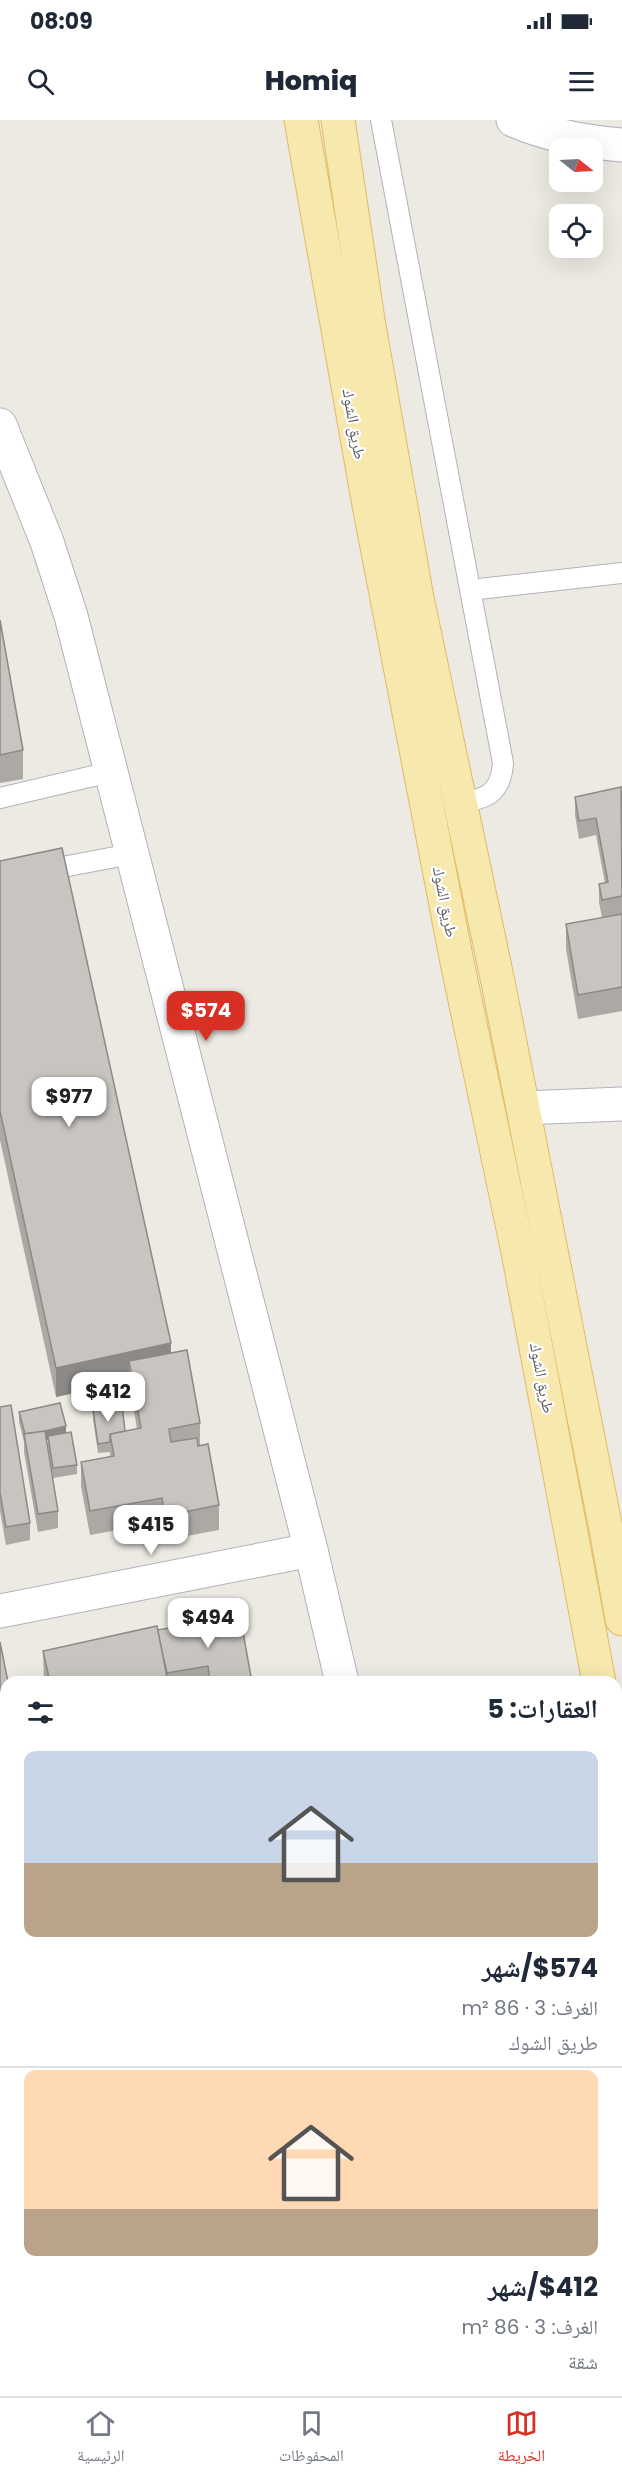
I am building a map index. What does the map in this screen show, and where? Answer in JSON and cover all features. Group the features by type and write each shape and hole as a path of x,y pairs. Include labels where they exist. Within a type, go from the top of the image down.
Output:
{"main road":[{"name":"طريق الشوك","path":"301,120 369,505 457,962 518,1252 598,1676"},
{"name":"طريق الشوك","path":"338,120 372,344 417,598 615,1533 622,1619"}],"street":[{"path":"513,120 558,135 597,143 622,145"},
{"path":"0,424 47,542 71,616 311,1550 341,1676"},
{"path":"524,1108 622,1104"},
{"path":"0,1611 311,1550"}],"lane":[{"path":"381,120 503,770 497,786 489,795 478,800 459,803"},
{"path":"470,590 622,573"},
{"path":"0,798 110,772"},
{"path":"0,879 131,855"}],"building":[{"path":"0,620 23,750 0,755"},
{"path":"621,787 622,896 602,900 599,884 608,882 596,818 579,821 575,797"},
{"path":"62,848 171,1343 56,1368 0,1111 0,861"},
{"path":"622,914 622,987 578,995 566,924"},
{"path":"187,1350 200,1423 169,1429 171,1442 197,1438 198,1446 208,1444 219,1505 165,1516 162,1498 90,1511 81,1462 114,1456 110,1434 141,1428 129,1361"},
{"path":"60,1403 66,1426 25,1434 19,1412"},
{"path":"11,1405 30,1523 6,1527 0,1493 0,1407"},
{"path":"122,1406 125,1431 110,1434 110,1442 98,1444 93,1410"},
{"path":"45,1431 58,1511 38,1514 24,1434"},
{"path":"71,1432 77,1465 53,1468 48,1436"},
{"path":"240,1616 251,1676 209,1676 208,1666 167,1673 157,1630"},
{"path":"157,1626 167,1676 49,1676 43,1651"},
{"path":"0,1642 7,1676 0,1676"}]}
